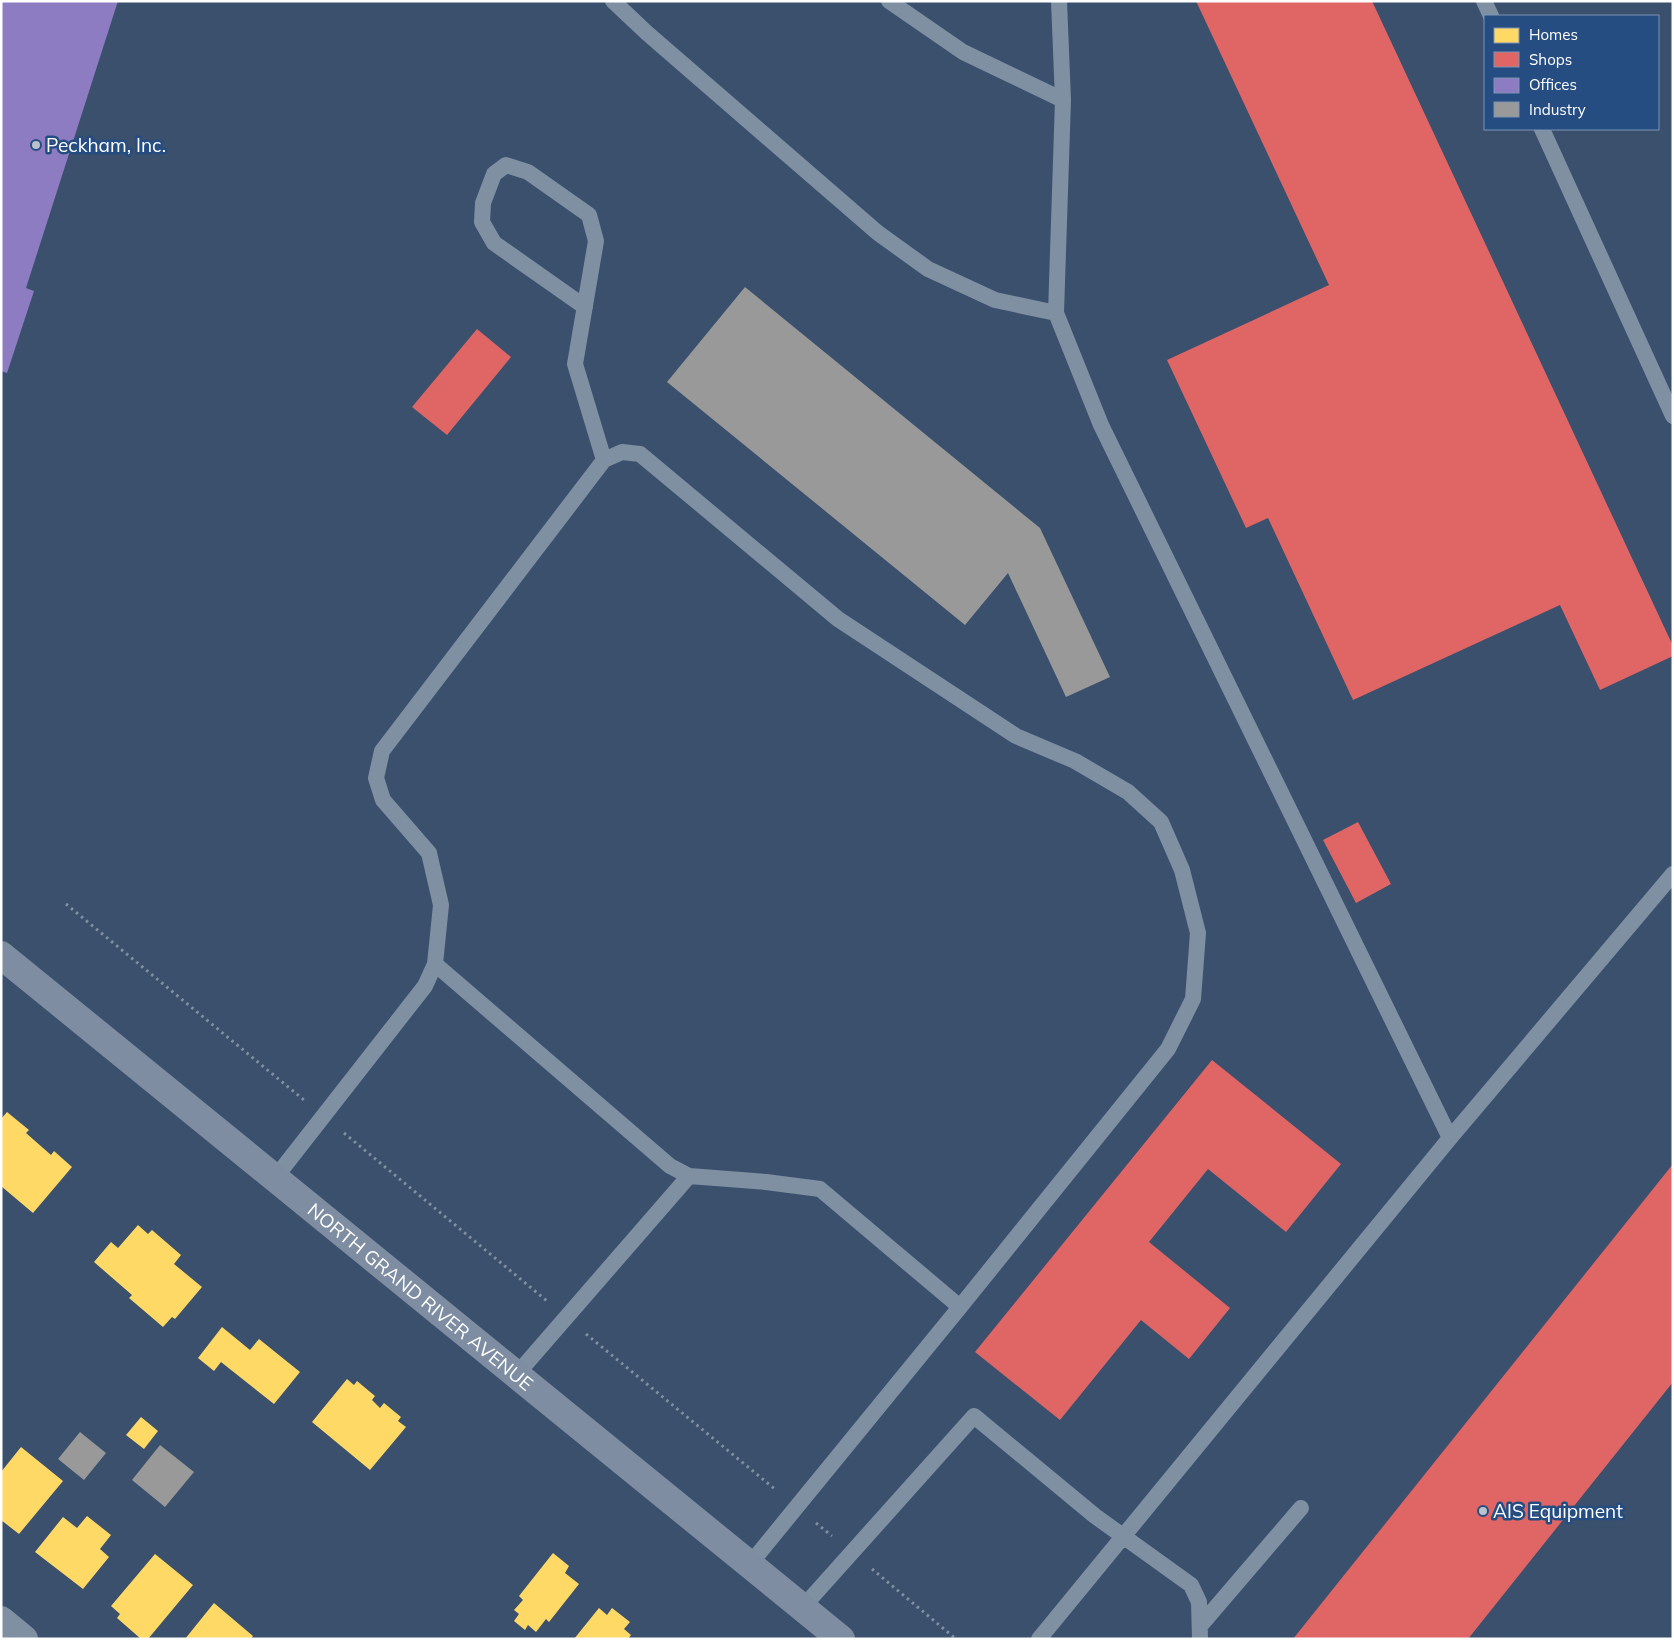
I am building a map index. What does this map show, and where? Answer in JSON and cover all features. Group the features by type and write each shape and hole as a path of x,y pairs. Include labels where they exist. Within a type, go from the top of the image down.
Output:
{"main road":[{"name":"NORTH GRAND RIVER AVENUE","path":"1,955 803,1606 841,1639"}],"street":[{"path":"1,1620 24,1639"}],"lane":[{"path":"612,1 647,34 878,233 928,270 995,300 1056,313"},
{"path":"889,1 963,52 1062,100"},
{"path":"1059,1 1062,100 1056,313 1101,425 1450,1138"},
{"path":"1484,1 1490,15"},
{"path":"1542,130 1673,416"},
{"path":"585,307 494,243 482,222 483,203 494,174 506,165 528,172 589,215 596,241 585,307 574,364 604,460"},
{"path":"275,1178 425,986 434,964 441,905 429,853 383,800 376,778 382,751 604,460 622,452 640,454 838,619 1016,736 1075,760 1128,792 1161,822 1182,870 1198,933 1193,999 1177,1032 1168,1048 750,1564"},
{"path":"1039,1639 1450,1138 1673,874"},
{"path":"434,964 670,1166 689,1176 766,1182 820,1189 960,1307"},
{"path":"517,1374 689,1176"},
{"path":"803,1606 974,1416 1095,1516 1191,1585 1199,1602 1200,1632"},
{"path":"1200,1632 1301,1508"}],"path":[{"path":"66,904 956,1639"}],"building: Homes":[{"path":"7,1112 29,1130 26,1133 51,1155 54,1151 72,1167 33,1213 1,1186 1,1119"},
{"path":"138,1225 148,1234 152,1230 181,1255 174,1264 202,1287 175,1319 172,1317 163,1327 129,1298 132,1295 94,1262 111,1242 118,1248"},
{"path":"222,1327 250,1350 259,1339 300,1372 274,1404 221,1362 214,1371 198,1358"},
{"path":"347,1379 354,1385 357,1381 375,1396 372,1400 380,1408 384,1403 401,1417 398,1421 406,1427 370,1470 312,1422"},
{"path":"141,1417 158,1431 144,1449 126,1435"},
{"path":"21,1447 63,1481 19,1534 1,1520 1,1472"},
{"path":"87,1516 111,1535 100,1549 109,1557 83,1589 35,1552 63,1517 77,1528"},
{"path":"553,1553 569,1566 565,1573 579,1584 549,1622 546,1619 536,1632 528,1625 525,1630 514,1621 519,1614 514,1610 523,1600 519,1596"},
{"path":"155,1554 193,1585 148,1639 141,1639 117,1618 120,1614 111,1606"},
{"path":"214,1603 253,1636 251,1639 185,1639"},
{"path":"599,1608 607,1615 612,1608 630,1622 624,1629 631,1635 628,1639 574,1639"}],"building: Shops":[{"path":"1196,1 1372,1 1673,646 1673,656 1600,690 1560,605 1353,700 1268,518 1246,528 1167,360 1329,285"},
{"path":"477,329 511,357 447,435 412,407"},
{"path":"1358,822 1391,884 1356,903 1323,840"},
{"path":"1212,1060 1341,1164 1286,1232 1208,1169 1149,1242 1230,1308 1189,1359 1141,1320 1060,1420 975,1352"},
{"name":"AIS Equipment","path":"1673,1164 1673,1382 1468,1639 1293,1639"}],"building: Offices":[{"name":"Peckham, Inc.","path":"1,1 118,1 26,288 34,291 7,373 1,371"}],"building: Industry":[{"path":"745,287 1040,528 1110,677 1066,697 1008,573 965,625 667,382"},
{"path":"80,1432 106,1453 84,1480 58,1459"},
{"path":"160,1445 194,1472 165,1507 132,1480"}],"place":[{"name":"Peckham, Inc.","path":"36,145"},
{"name":"AIS Equipment","path":"1483,1511"}]}
